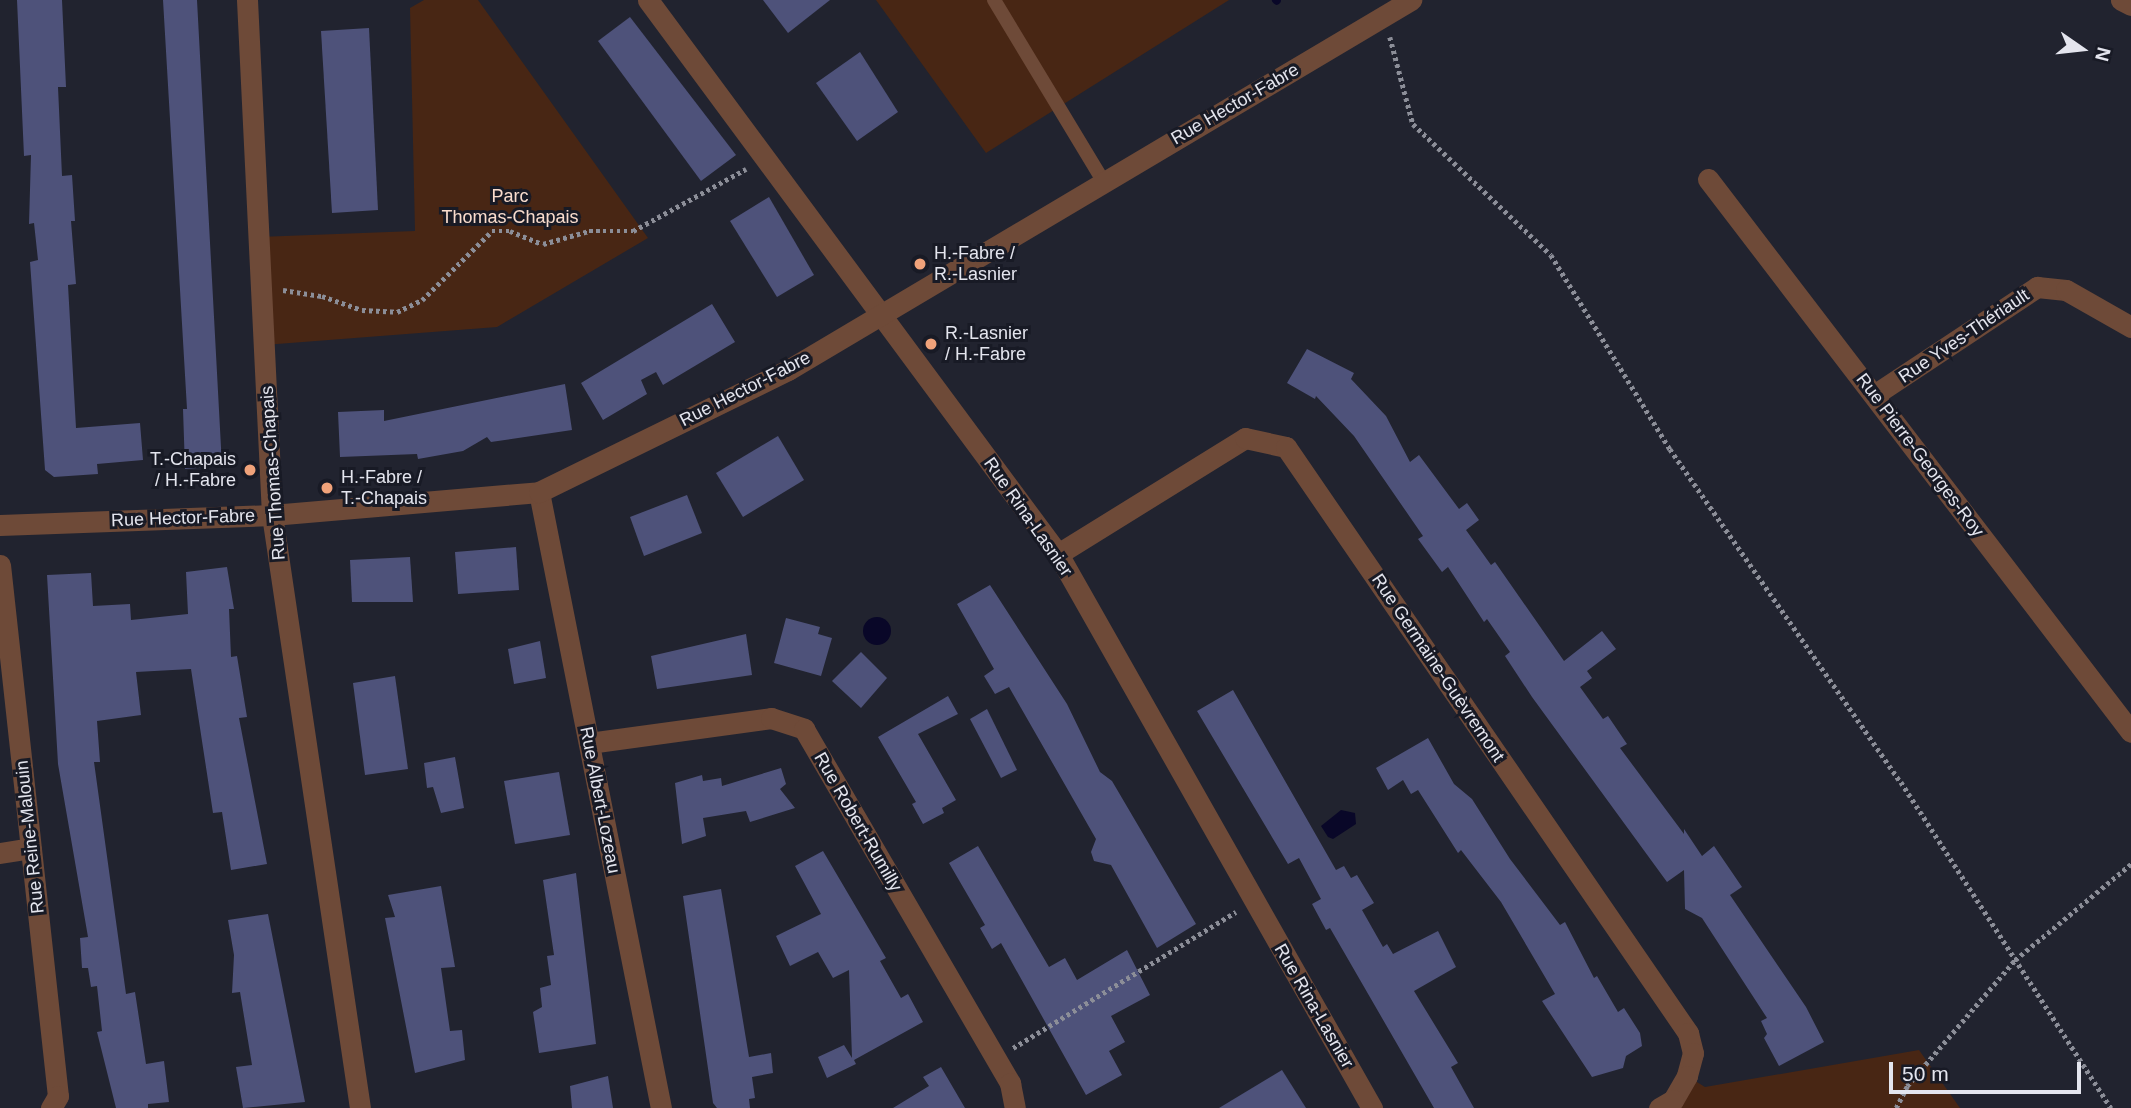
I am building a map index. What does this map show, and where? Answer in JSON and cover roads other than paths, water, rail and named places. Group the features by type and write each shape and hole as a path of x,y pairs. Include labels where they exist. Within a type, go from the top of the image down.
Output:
{"street":[{"name":"Rue Thomas-Chapais","path":"247,0 272,515 360,1108"},
{"name":"Rue Rina-Lasnier","path":"648,0 1058,554 1372,1108"},
{"name":"Rue Hector-Fabre","path":"0,525 272,515 539,492 788,370 1410,0"},
{"path":"2122,0 2131,5"},
{"name":"Rue Pierre-Georges-Roy","path":"1709,179 2131,732"},
{"name":"Rue Yves-Thériault","path":"1874,395 2038,287 2066,290 2131,327"},
{"name":"Rue Germaine-Guèvremont","path":"1058,554 1245,438 1286,447 1688,1033 1693,1053 1687,1076 1673,1100 1659,1108"},
{"name":"Rue Albert-Lozeau","path":"539,492 661,1108"},
{"name":"Rue Reine-Malouin","path":"0,565 58,1096 51,1108"},
{"name":"Rue Robert-Rumilly","path":"589,743 771,718 804,729 1010,1083 1015,1108"},
{"path":"0,853 31,848"}],"lane":[{"path":"994,0 1104,181"}],"water":[{"path":"877,617 887,621 891,631 887,641 877,645 867,641 863,631 867,621"},
{"path":"1341,810 1355,813 1356,824 1333,839 1328,837 1321,826"}],"place":[{"name":"H.-Fabre / R.-Lasnier","path":"920,264"},
{"name":"R.-Lasnier / H.-Fabre","path":"931,344"},
{"name":"T.-Chapais / H.-Fabre","path":"250,470"},
{"name":"H.-Fabre / T.-Chapais","path":"327,488"}],"park label":[{"name":"Parc Thomas-Chapais","path":"510,207"}]}
